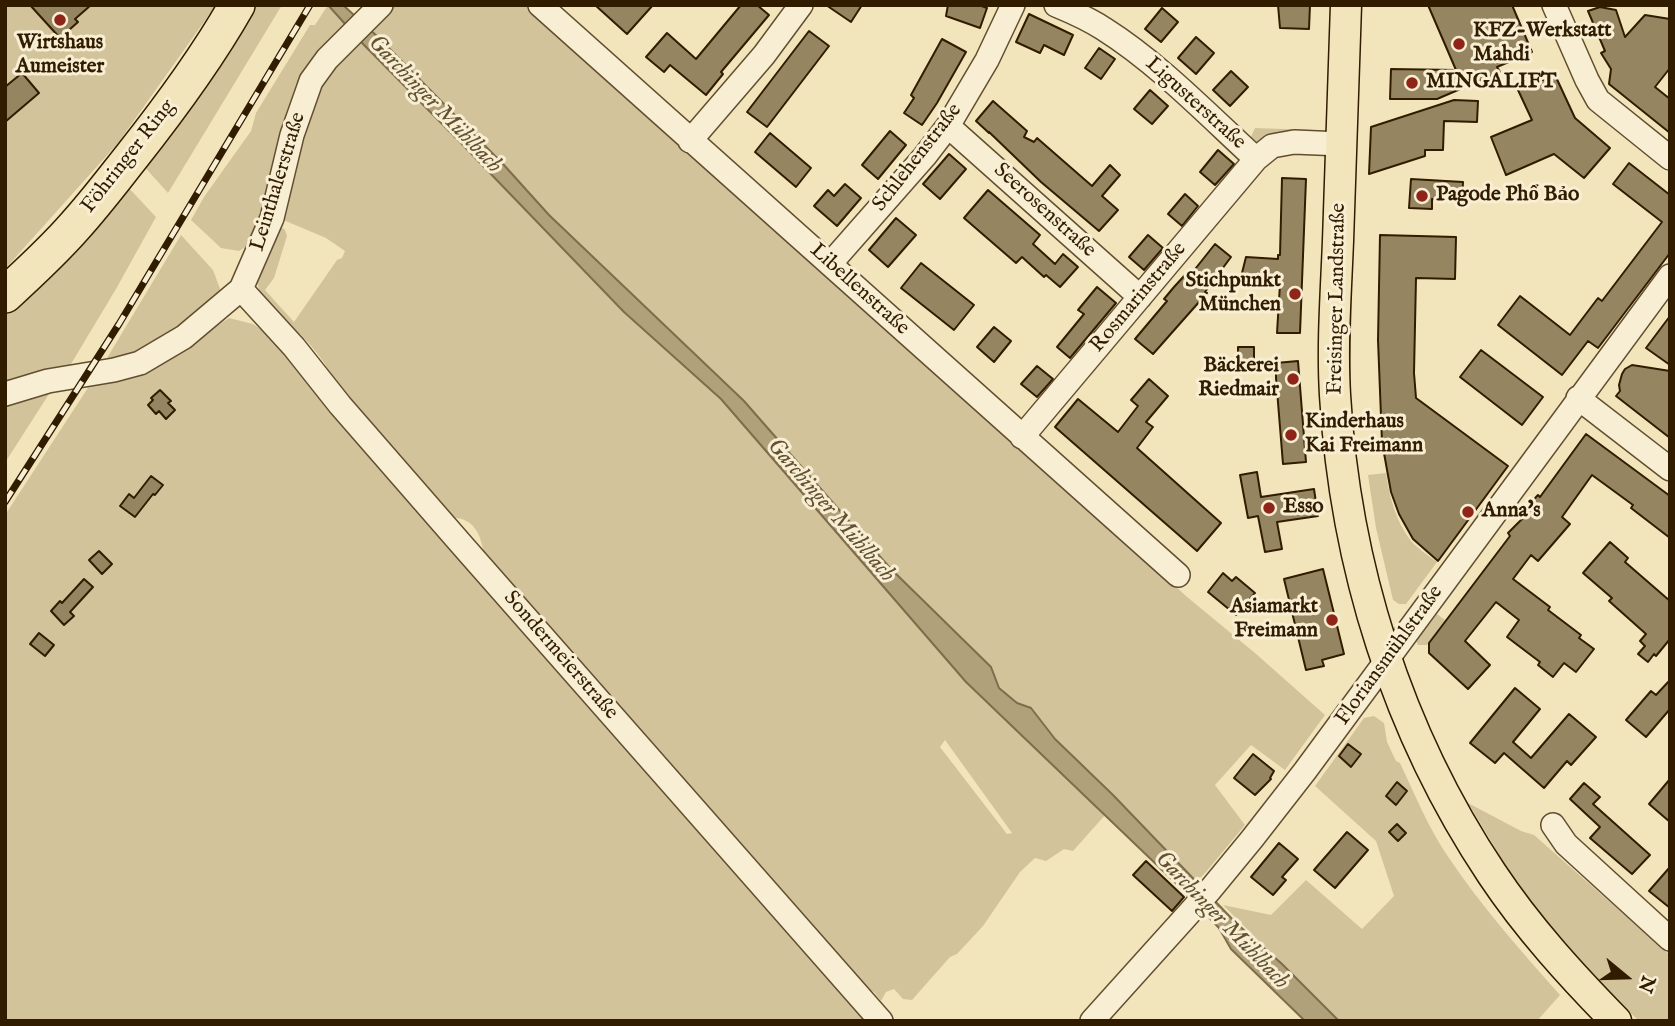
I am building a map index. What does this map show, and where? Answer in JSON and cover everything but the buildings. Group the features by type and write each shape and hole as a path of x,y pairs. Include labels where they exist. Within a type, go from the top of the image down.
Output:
{"highway":[{"name":"Föhringer Ring","path":"5,295 58,244 101,196 205,58 237,5"}],"main road":[{"name":"Freisinger Landstraße","path":"1346,5 1335,330 1336,406 1349,518 1367,597 1386,660 1426,758 1451,807 1493,875 1529,923 1571,975 1616,1021"}],"street":[{"name":"Libellenstraße","path":"540,5 1178,575"},
{"path":"690,141 764,55 800,5"},
{"name":"Schlehenstraße","path":"830,264 948,126 987,60 1013,5"},
{"name":"Ligusterstraße","path":"1056,5 1082,16 1133,49 1256,159 1272,146 1294,142 1341,144"},
{"path":"1555,5 1598,100 1670,158"},
{"name":"Leinthalerstraße","path":"5,394 48,381 140,363 184,337 241,289 272,218 292,135 312,81 327,59 374,13"},
{"name":"Seerosenstraße","path":"948,126 1140,297"},
{"name":"Rosmarinstraße","path":"1023,437 1256,159"},
{"name":"Floriansmühlstraße","path":"1092,1021 1210,890 1306,771 1670,276"},
{"name":"Sondermeierstraße","path":"241,289 294,347 340,405 462,545 881,1021"},
{"path":"1578,398 1670,469"},
{"path":"1553,825 1566,844 1669,938"}],"shaded area":[{"path":"5,5 216,5 118,143 5,269"},
{"path":"250,5 282,5 168,193 142,164"},
{"path":"328,5 346,25 318,54 296,84 281,128 261,211 247,246 239,251 221,248 191,220 251,131 256,113 310,25 315,25"},
{"path":"392,5 528,5 1186,596 1325,715 1285,770 1251,745 1215,785 1245,825 1196,882 1055,739 1031,708 1017,703 999,688 991,667 890,568 744,401 549,215 503,164 370,30"},
{"path":"360,40 624,312 721,399 966,682 1106,814 1073,851 1064,849 1046,861 1035,858 1020,872 983,926 957,954 950,957 912,1000 903,999 894,989 886,992 881,1001 874,992 860,987 484,557 475,528 463,520 447,518 334,384 325,364 315,351 300,334 294,334 264,299 258,275 277,228 285,230 287,236 274,278 265,290 294,322 345,251 326,238 281,219 294,157 319,82","holes":["945,740 1012,833 1007,834 940,747"]},
{"path":"1255,128 1314,130 1313,135 1255,144 1250,139"},
{"path":"126,185 156,217 68,369 5,383 5,311"},
{"path":"181,235 213,270 222,294 191,321 137,357 119,360 107,358"},
{"path":"229,318 253,324 266,333 869,1021 5,1021 5,515 95,377 173,354"},
{"path":"49,394 5,462 5,406 19,399"},
{"path":"1386,473 1394,509 1401,526 1417,547 1437,562 1406,604 1393,600 1376,528 1368,475"},
{"path":"1437,614 1445,620 1427,645 1418,645 1416,641"},
{"path":"1374,716 1384,723 1387,742 1396,761 1400,763 1429,824 1449,858 1488,911 1560,995 1537,1021 1339,1021 1223,905 1271,915 1306,880 1362,929 1394,896 1376,841 1315,786 1364,718"},
{"path":"1468,803 1534,835 1670,955 1670,1021 1639,1021 1587,971 1518,886"}],"water":[{"name":"Garchinger Mühlbach","path":"328,5 343,5 379,38 503,164 549,215 744,401 890,568 991,667 999,688 1017,703 1031,708 1055,739 1236,923 1339,1021 1305,1021 1231,949 1219,928 1183,890 966,682 721,399 624,312"}],"railway":[{"path":"5,502 119,324 310,5"}],"place":[{"name":"Wirtshaus Aumeister","path":"60,20"},
{"name":"KFZ-Werkstatt Mahdi","path":"1459,44"},
{"name":"MINGALIFT","path":"1412,83"},
{"name":"Pagode Phổ Bảo","path":"1422,196"},
{"name":"Stichpunkt München","path":"1295,294"},
{"name":"Bäckerei Riedmair","path":"1293,379"},
{"name":"Kinderhaus Kai Freimann","path":"1291,435"},
{"name":"Esso","path":"1269,508"},
{"name":"Anna's","path":"1468,512"},
{"name":"Asiamarkt Freimann","path":"1332,620"}]}
